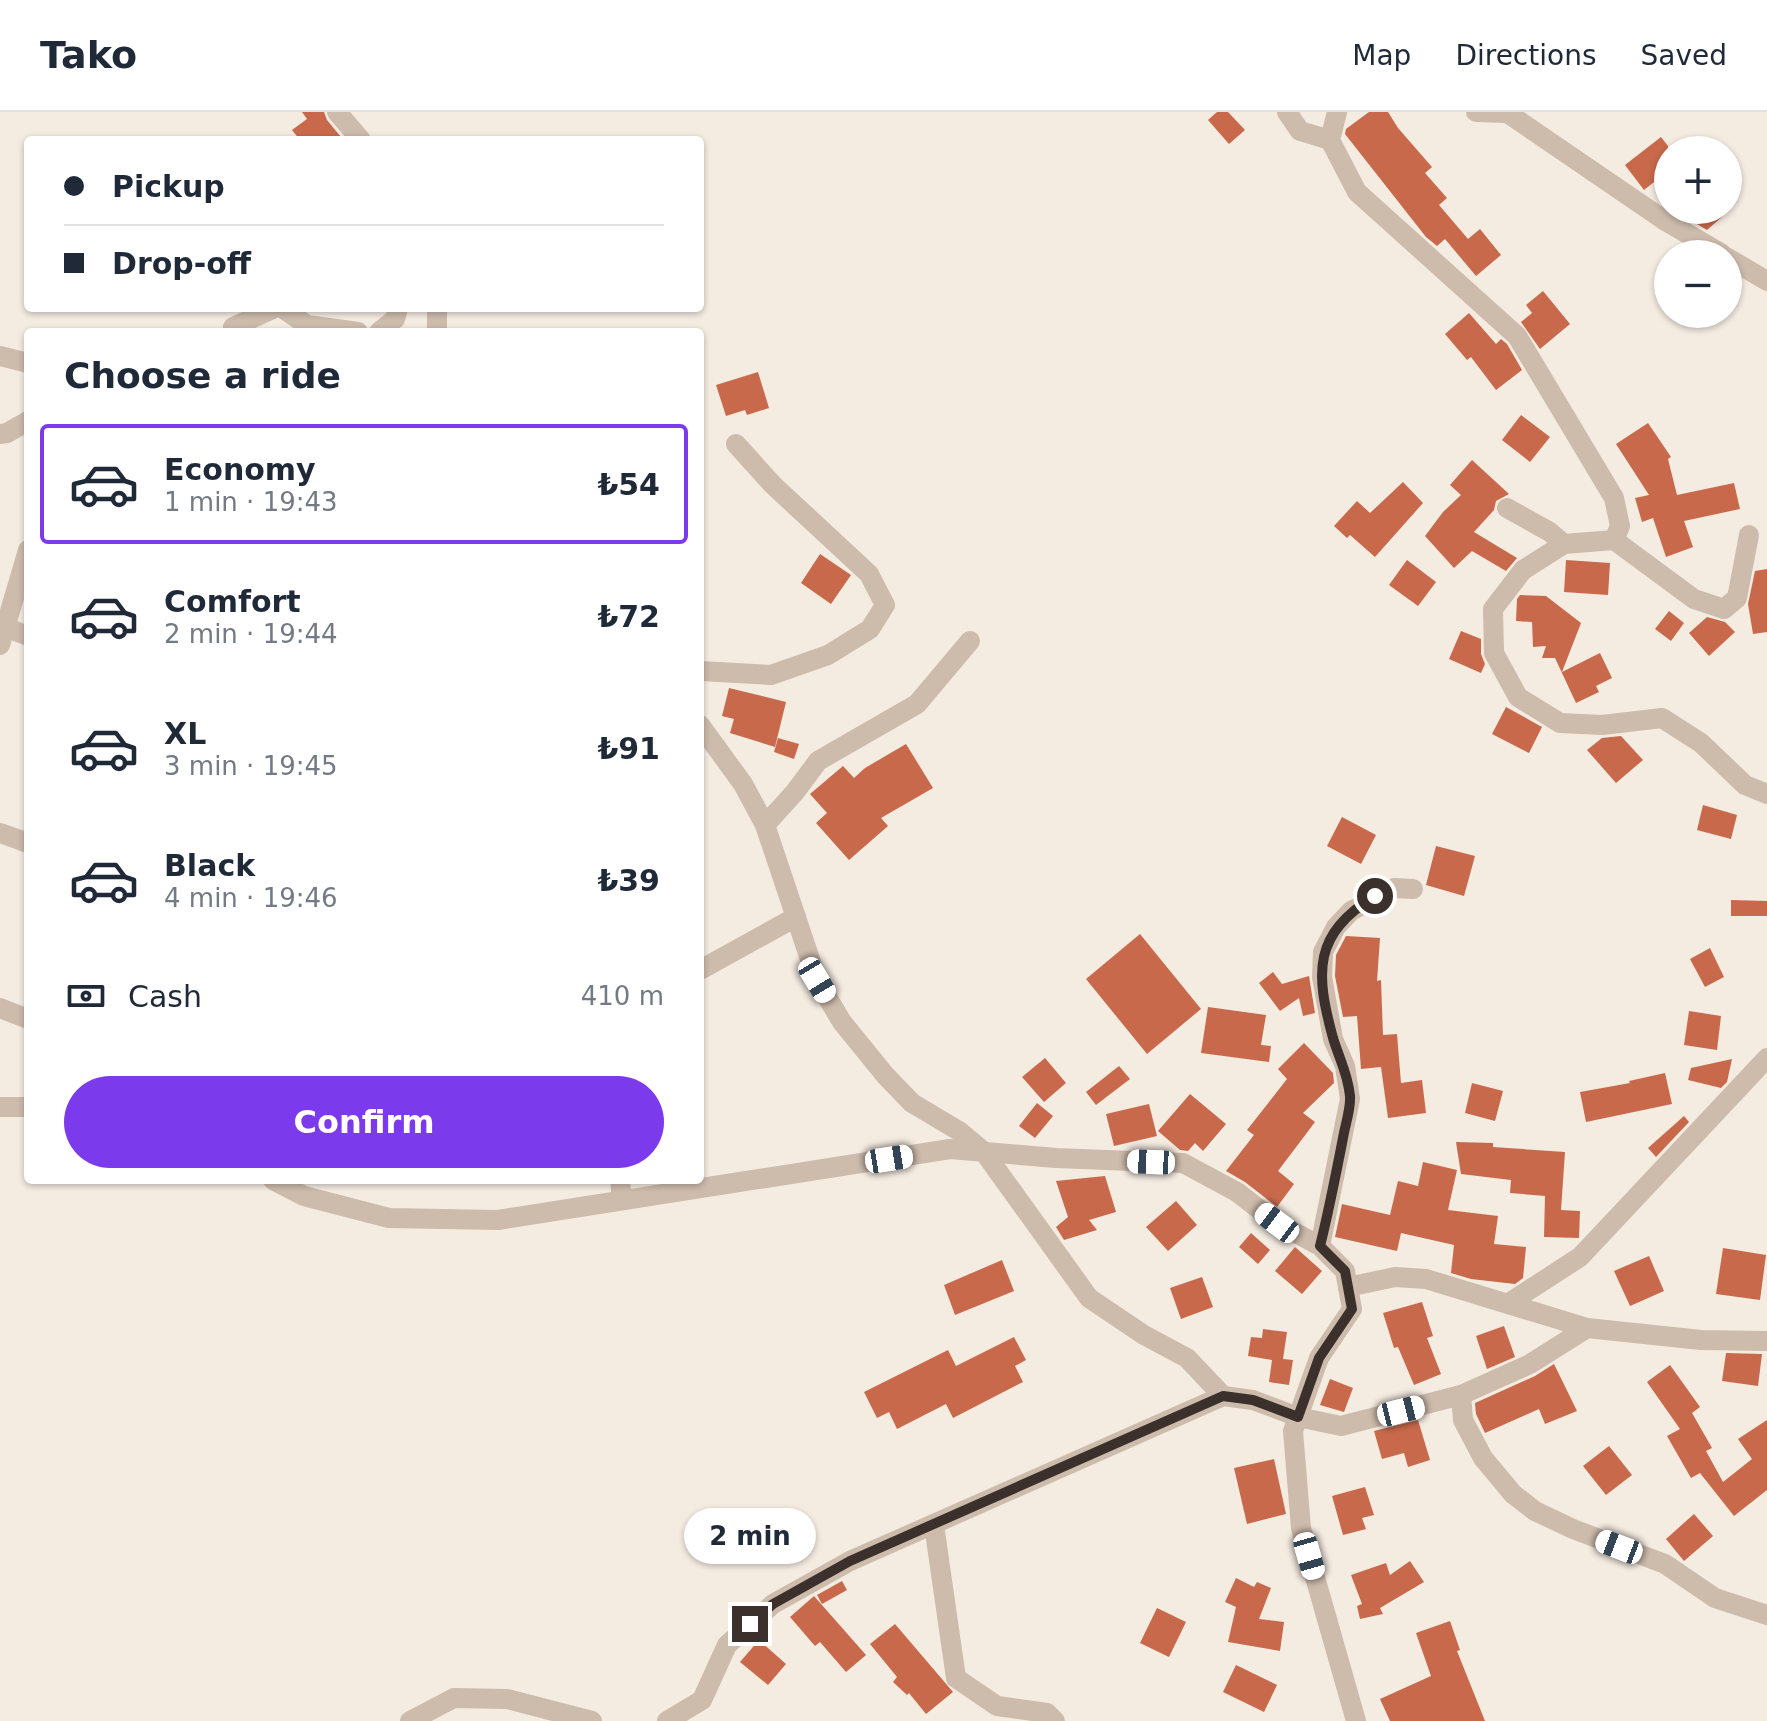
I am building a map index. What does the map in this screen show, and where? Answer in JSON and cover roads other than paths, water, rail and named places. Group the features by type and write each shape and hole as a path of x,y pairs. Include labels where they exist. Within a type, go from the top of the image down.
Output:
{"street":[{"path":"337,112 358,136"},
{"path":"1287,112 1300,131 1330,140"},
{"path":"1337,112 1330,140 1357,192 1517,336 1614,498 1620,526 1614,540"},
{"path":"1476,112 1506,113 1698,240"},
{"path":"1742,268 1766,284"},
{"path":"233,328 266,312"},
{"path":"288,312 307,325 329,328"},
{"path":"384,328 395,319 397,312"},
{"path":"0,356 24,362"},
{"path":"0,434 24,423"},
{"path":"704,671 771,675 828,655 870,629 885,605 869,574 773,485 736,444"},
{"path":"1507,508 1550,532 1564,544"},
{"path":"1749,535 1737,598 1724,609 1694,599 1614,540 1564,544 1523,570 1493,609 1494,653 1518,697 1560,723 1602,725 1662,718 1701,743 1745,785 1767,794"},
{"path":"24,563 2,636 24,636"},
{"path":"765,825 818,761 917,704 970,641"},
{"path":"704,730 743,784 765,825 817,980 850,1032 912,1103 959,1131 984,1152 1089,1298 1144,1335 1187,1358 1223,1396"},
{"path":"0,833 24,842"},
{"path":"1320,1246 1350,1099 1345,1066 1333,1039 1322,977 1323,952 1336,927 1351,911 1394,888 1413,889"},
{"path":"704,968 796,917"},
{"path":"0,1008 24,1017"},
{"path":"1509,1303 1580,1257 1767,1058"},
{"path":"0,1107 24,1106"},
{"path":"704,1180 950,1149 1056,1158 1183,1163 1237,1192 1277,1223 1320,1246 1345,1271 1352,1309 1319,1358 1293,1431 1301,1528 1356,1721"},
{"path":"281,1184 304,1196 389,1218 498,1220 621,1190 669,1184"},
{"path":"1348,1287 1395,1277 1426,1279 1587,1328 1701,1340 1767,1341"},
{"path":"667,1721 702,1700 727,1645 773,1604 850,1561 1223,1396 1253,1400 1298,1417 1341,1426 1461,1395 1530,1364 1587,1328"},
{"path":"1461,1395 1463,1420 1483,1458 1513,1494 1535,1511 1665,1564 1715,1598 1767,1615"},
{"path":"934,1525 956,1678 997,1706 1047,1713 1055,1721"},
{"path":"410,1721 454,1698 507,1699 569,1719 592,1721"}]}
